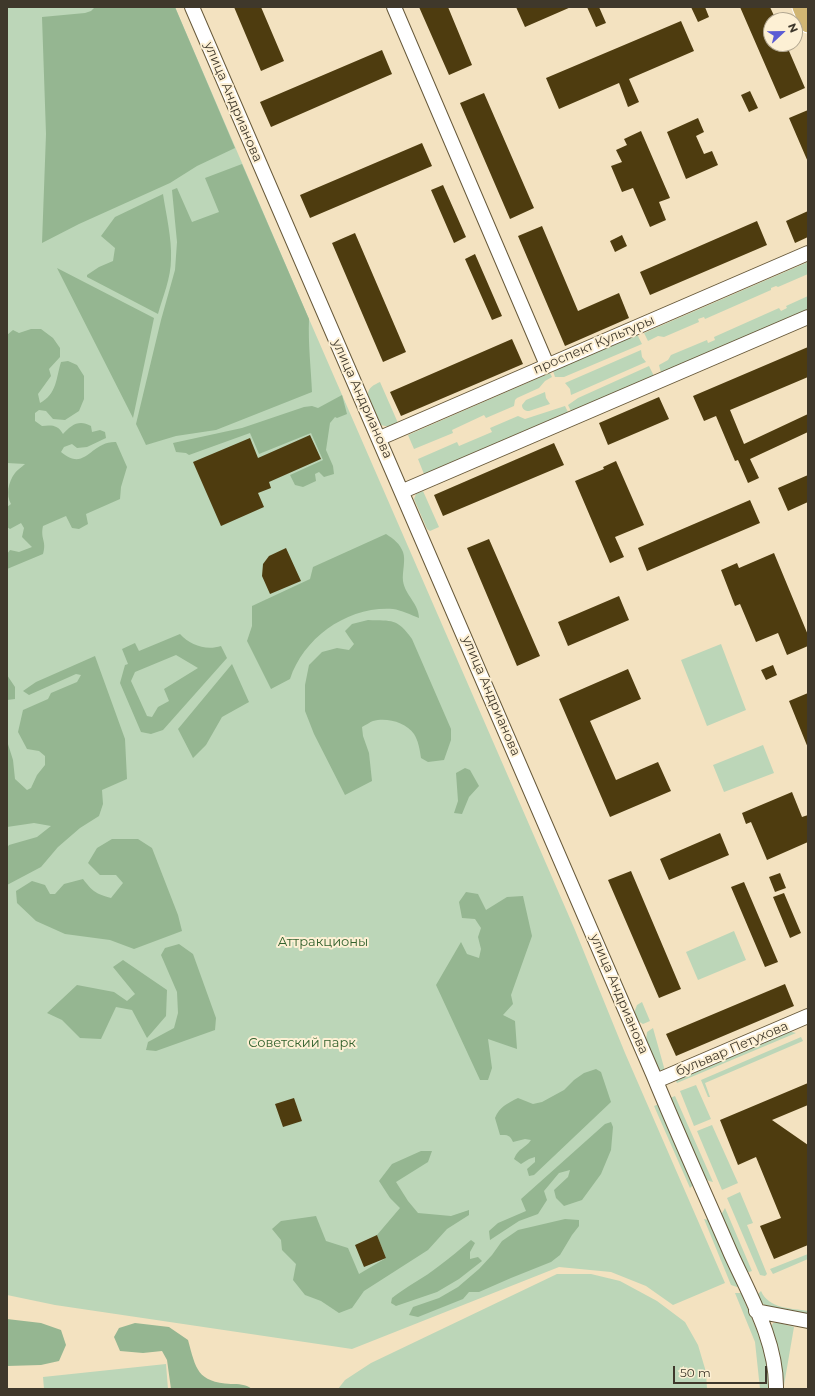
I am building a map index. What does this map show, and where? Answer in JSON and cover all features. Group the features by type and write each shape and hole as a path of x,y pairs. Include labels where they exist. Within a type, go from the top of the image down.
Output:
{"main road":[{"path":"801,7 808,24"}],"street":[{"name":"улица Андрианова","path":"192,7 380,438 756,1311 772,1352 776,1372 776,1389"},
{"path":"394,7 548,365"},
{"name":"проспект Культуры","path":"380,438 808,253"},
{"path":"402,491 808,317"},
{"name":"бульвар Петухова","path":"656,1081 808,1016"},
{"path":"756,1311 808,1321"}],"green space":[{"name":"Советский парк","path":"7,7 175,7 575,930 625,1053 725,1283 673,1305 646,1286 611,1272 559,1267 352,1349 55,1305 7,1295"},
{"path":"95,7 175,7 235,148 197,166 170,183 79,224 42,243 46,134 42,17 85,13 91,11"},
{"path":"242,164 309,319 312,392 216,430 176,436 146,445 136,424 161,320 175,270 177,242 172,190 177,188 192,222 219,212 205,178"},
{"path":"163,194 170,235 171,266 158,314 87,277 87,275 99,267 113,261 115,248 101,236 115,217"},
{"path":"808,262 808,274 778,287 776,286 771,288 771,290 705,319 704,317 698,319 699,322 664,337 658,336 648,341 644,333"},
{"path":"57,268 154,318 133,418"},
{"path":"808,296 808,309 661,373 659,365 668,360 671,355 707,340 708,343 715,340 714,337 779,308 781,311 787,308 786,306"},
{"path":"31,329 41,329 53,338 60,348 60,357 49,369 51,376 38,394 40,403 50,395 53,390 61,362 68,361 77,365 84,376 84,399 79,411 65,420 53,419 46,411 39,410 35,413 35,421 42,426 57,427 63,434 69,428 79,423 91,426 92,432 100,430 105,432 106,438 87,447 77,448 72,444 64,447 61,452 69,458 83,458 100,446 107,443 116,442 127,467 121,487 120,499 86,514 88,524 79,529 72,528 66,516 43,526 43,554 7,569 7,554 10,550 19,552 32,547 22,537 24,528 21,523 10,529 7,527 7,507 11,504 8,493 9,484 15,473 25,464 7,463 7,335 13,330 19,333"},
{"path":"637,334 642,344 564,377 555,377 553,371"},
{"path":"641,350 642,357 646,362 571,395 570,389 565,383"},
{"path":"649,366 654,376 571,411 568,405 578,398"},
{"path":"550,373 552,377 545,381 539,388 517,398 514,406 486,418 484,415 452,430 453,433 414,449 408,435"},
{"path":"380,382 398,423 389,427 381,425 368,395 370,388"},
{"path":"545,392 546,398 550,404 529,411 523,409 522,405 526,400"},
{"path":"342,395 347,414 337,418 335,417 330,423 326,450 333,466 334,474 324,477 319,472 315,474 316,481 303,487 295,485 290,475 323,460 311,433 259,454 250,433 189,455 186,453 176,452 173,443 242,428 304,407 312,406 318,408"},
{"path":"565,406 568,412 424,474 418,459 457,442 459,446 492,432 490,428 518,416 525,419"},
{"path":"423,491 439,527 430,531 427,529 414,499 416,494"},
{"path":"386,534 396,542 403,552 404,586 417,608 419,618 403,611 393,609 376,609 344,619 330,627 306,650 290,679 271,689 247,641 252,626 252,606 310,579 313,567"},
{"path":"368,620 383,620 398,624 412,639 451,729 451,740 444,760 428,762 421,758 419,745 415,736 406,726 390,720 378,720 371,722 362,727 363,736 369,753 372,781 345,795 314,734 305,711 305,685 309,665 322,652 337,648 349,650 354,644 345,631 352,624"},
{"path":"180,634 193,644 199,646 210,648 221,646 227,658 163,730 151,734 141,732 120,683 125,665 128,664 122,649 135,643 139,651","holes":["176,655 198,668 164,689 169,701 158,707 152,717 147,716 131,681 135,672"]},
{"path":"721,644 746,710 707,726 681,660"},
{"path":"95,656 125,739 127,779 102,790 103,804 99,816 80,828 58,847 41,867 7,885 7,848 9,845 37,837 51,826 34,823 7,827 7,741 13,760 15,779 27,790 31,788 37,775 45,765 45,756 39,751 27,749 18,732 23,710 48,699 51,693 77,682 81,675 76,674 29,695 23,691 36,682"},
{"path":"232,664 249,702 222,717 206,745 193,758 178,729"},
{"path":"7,675 15,687 15,699 7,700"},
{"path":"763,745 774,773 724,792 713,765"},
{"path":"465,768 470,770 479,786 469,797 462,814 454,813 458,801 456,773"},
{"path":"112,839 138,839 152,848 178,915 182,931 134,949 110,940 65,934 36,921 17,903 16,891 32,881 45,885 50,894 55,894 64,884 83,879 95,892 111,898 123,883 116,875 100,875 88,863 97,848"},
{"path":"466,892 478,894 486,910 507,897 523,896 532,936 511,995 513,1004 503,1015 515,1021 517,1049 488,1039 492,1068 488,1080 480,1080 436,985 461,942 467,954 479,958 481,949 478,937 481,928 475,919 462,918 459,902"},
{"path":"734,931 746,960 698,980 686,952"},
{"path":"179,944 193,954 216,1018 215,1030 156,1051 146,1050 148,1042 174,1028 178,1013 177,992 161,955 165,948"},
{"path":"123,960 167,990 166,1016 147,1038 132,1010 116,1007 101,1039 80,1038 62,1020 47,1013 77,985 114,992 127,1001 135,994 113,967"},
{"path":"642,1002 650,1021 643,1024 638,1021 634,1013 637,1005"},
{"path":"653,1028 665,1071 656,1067 646,1040 647,1032"},
{"path":"788,1031 796,1033 677,1083 675,1079"},
{"path":"801,1037 803,1041 705,1083 710,1097 708,1097 701,1080"},
{"path":"596,1069 601,1072 611,1102 534,1175 529,1176 527,1169 535,1162 535,1157 521,1164 514,1159 518,1152 531,1140 525,1139 513,1142 508,1136 500,1135 495,1118 497,1114 504,1106 518,1098 533,1104 542,1102 564,1090 584,1073"},
{"path":"696,1085 711,1119 694,1126 680,1091"},
{"path":"675,1096 713,1182 705,1178 670,1098"},
{"path":"659,1104 693,1185 690,1188 654,1106"},
{"path":"611,1122 613,1127 611,1150 601,1174 582,1200 564,1206 556,1198 554,1190 568,1177 570,1170 559,1173 544,1191 547,1200 538,1214 519,1221 490,1240 489,1231 498,1223 526,1211 521,1199 605,1124"},
{"path":"712,1125 738,1183 722,1190 697,1131"},
{"path":"421,1151 432,1151 428,1162 396,1182 408,1201 418,1213 451,1216 469,1210 469,1215 447,1229 428,1250 364,1291 352,1308 339,1313 321,1301 305,1295 293,1280 296,1264 282,1250 281,1240 272,1229 281,1221 316,1216 326,1241 348,1248 359,1274 386,1258 377,1235 400,1208 390,1198 379,1181 392,1164"},
{"path":"740,1192 753,1223 747,1225 767,1274 765,1276 760,1275 727,1198"},
{"path":"725,1208 752,1271 746,1273 721,1215"},
{"path":"565,1219 579,1220 579,1226 560,1255 551,1262 479,1292 469,1292 463,1299 418,1317 409,1315 413,1307 439,1298 458,1287 479,1269 502,1241 518,1230"},
{"path":"704,1219 709,1220 740,1288 731,1285"},
{"path":"471,1240 475,1243 470,1252 470,1259 478,1257 482,1261 459,1279 437,1292 396,1306 391,1303 392,1298 447,1260"},
{"path":"808,1254 808,1259 773,1274 770,1269"},
{"path":"557,1274 591,1274 620,1281 657,1301 685,1322 698,1345 706,1372 707,1389 338,1389 345,1380 371,1363"},
{"path":"761,1291 769,1301 781,1307 808,1311 808,1315 766,1306 761,1302 757,1295"},
{"path":"735,1293 741,1293 756,1328 767,1364 770,1389 760,1389 755,1342"},
{"path":"7,1319 41,1323 61,1330 66,1345 59,1361 41,1365 7,1366"},
{"path":"135,1323 169,1327 188,1340 196,1366 205,1377 220,1383 242,1385 252,1389 171,1389 167,1360 162,1351 143,1353 120,1351 114,1337 119,1328"},
{"path":"773,1323 794,1327 784,1385 780,1359 771,1328"},
{"path":"166,1364 168,1389 44,1389 43,1377"}],"building":[{"path":"234,7 261,7 284,61 261,71"},
{"path":"419,7 448,7 472,65 449,75"},
{"path":"516,7 571,7 525,27"},
{"path":"587,7 599,7 606,23 596,27"},
{"path":"691,7 705,7 709,17 698,22"},
{"path":"740,7 770,7 772,12 763,12 763,52 789,52 805,88 780,99"},
{"path":"681,21 694,51 629,79 639,102 628,107 619,83 559,109 546,78"},
{"path":"382,50 392,74 271,127 260,102"},
{"path":"750,91 758,108 749,112 741,95"},
{"path":"484,93 534,208 510,219 460,103"},
{"path":"808,110 808,162 789,118"},
{"path":"698,118 704,132 696,136 704,154 712,151 718,165 686,179 667,132"},
{"path":"641,131 670,198 659,202 666,220 650,227 633,188 622,192 611,166 622,162 616,150 627,145 624,139"},
{"path":"422,143 432,166 310,218 300,195"},
{"path":"443,185 466,237 454,243 431,190"},
{"path":"808,211 808,237 795,243 786,221"},
{"path":"757,221 767,245 650,295 640,272"},
{"path":"542,226 578,311 619,293 629,318 565,346 518,236"},
{"path":"355,233 406,352 383,362 332,243"},
{"path":"622,235 627,246 615,252 610,241"},
{"path":"475,254 502,316 492,320 465,259"},
{"path":"512,339 523,364 401,416 390,392"},
{"path":"808,347 808,377 730,410 744,444 808,414 808,432 750,459 759,478 748,483 738,460 735,461 716,416 704,421 693,396"},
{"path":"659,397 669,419 608,445 599,423"},
{"path":"310,435 321,459 269,482 271,488 258,493 264,507 221,526 193,462 250,438 258,458"},
{"path":"554,443 564,465 443,516 434,495"},
{"path":"616,461 644,525 615,537 624,557 610,563 575,481 604,469 603,467"},
{"path":"808,475 808,502 788,511 778,488"},
{"path":"750,500 760,523 647,571 638,548"},
{"path":"489,539 540,656 517,666 467,548"},
{"path":"286,548 301,581 270,594 262,576 263,564 269,556"},
{"path":"774,553 808,635 808,646 787,655 778,633 756,642 740,604 735,606 721,570 737,563 739,568"},
{"path":"619,596 629,620 568,646 558,622"},
{"path":"773,665 777,675 766,680 761,670"},
{"path":"628,669 641,699 590,721 616,780 658,762 671,791 610,817 559,699"},
{"path":"808,693 808,748 789,701"},
{"path":"792,792 802,817 808,815 808,842 767,860 751,822 746,824 742,813"},
{"path":"720,833 729,855 669,880 660,859"},
{"path":"631,871 681,989 659,998 608,880"},
{"path":"780,873 786,888 775,892 769,877"},
{"path":"744,882 778,962 765,967 731,887"},
{"path":"784,893 801,933 790,938 773,897"},
{"path":"785,984 794,1006 676,1056 666,1034"},
{"path":"808,1083 808,1105 772,1120 808,1145 808,1245 774,1259 760,1226 781,1218 756,1157 738,1165 720,1120"},
{"path":"294,1098 302,1121 283,1127 275,1104"},
{"path":"377,1235 386,1258 364,1267 355,1245"}],"park label":[{"name":"Аттракционы","path":"323,942"}]}
